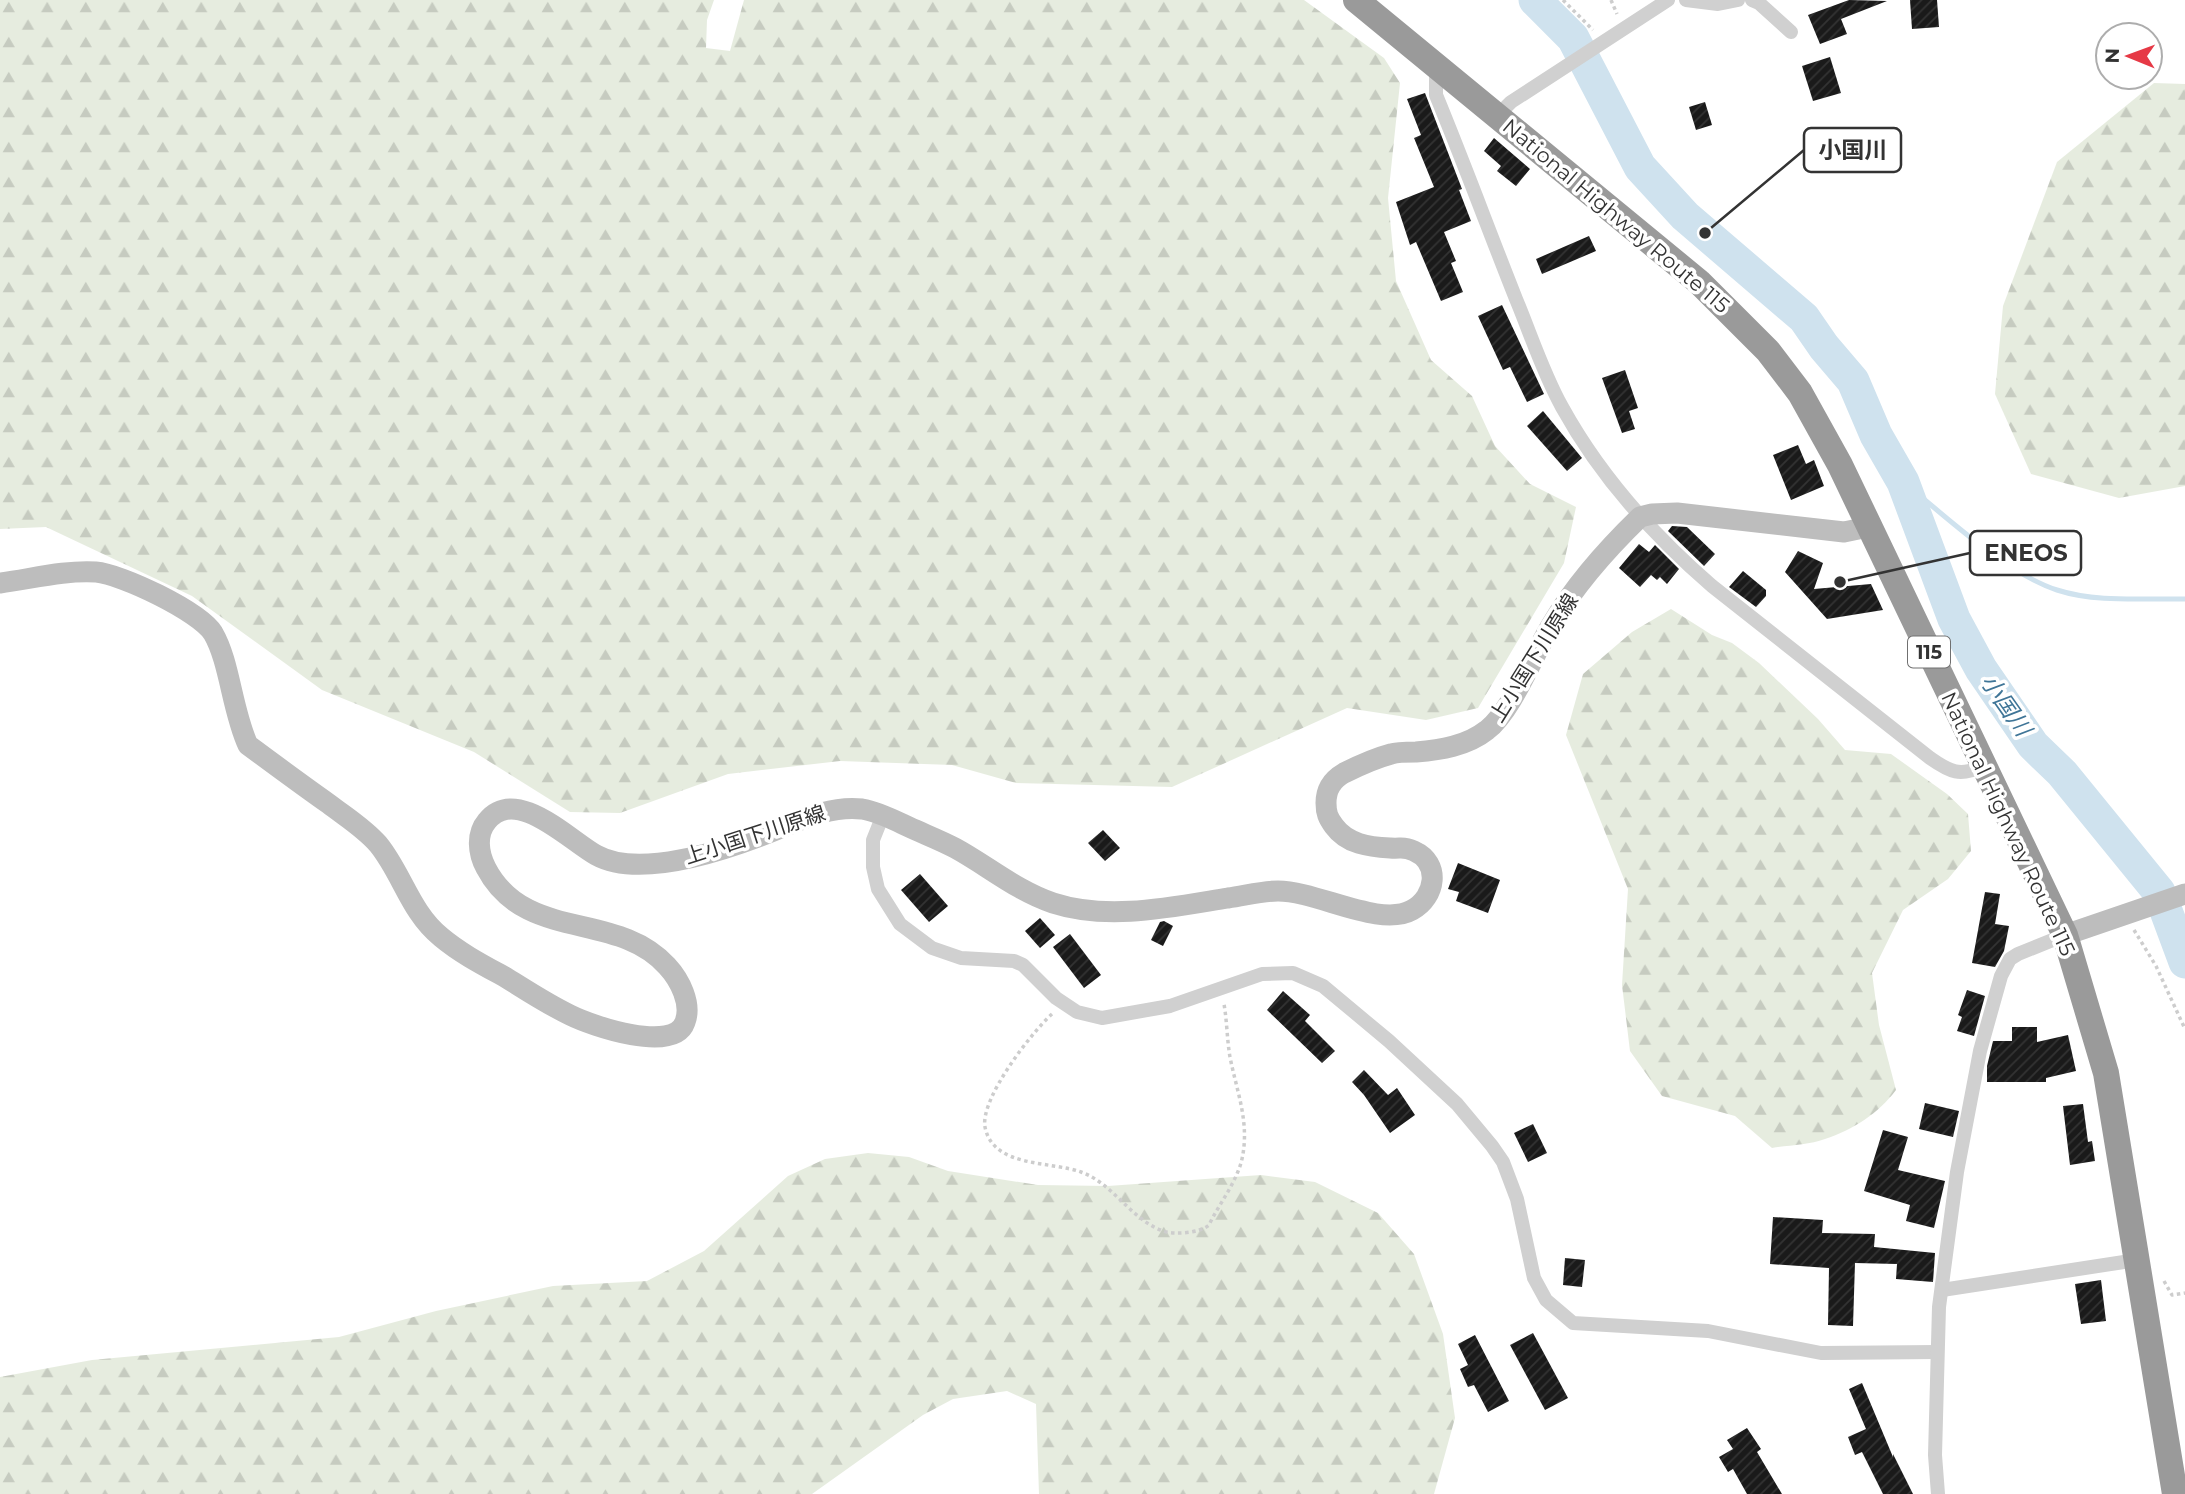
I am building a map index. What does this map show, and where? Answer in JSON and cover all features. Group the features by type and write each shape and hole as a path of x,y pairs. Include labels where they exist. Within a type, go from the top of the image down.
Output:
{"highway":[{"name":"National Highway Route 115","path":"1356,0 1699,282 1768,351 1800,394 1840,465 2065,935 2106,1073 2175,1494"}],"main road":[{"path":"1640,517 1676,513 1844,532 1868,527"},
{"name":"上小国下川原線","path":"0,583 97,572 154,593 199,617 212,633 221,654 239,725 248,745 363,830 382,848 419,915 440,937 470,958 574,1018 626,1034 666,1038 679,1033 688,1019 686,1000 674,972 651,949 623,936 582,929 529,912 504,895 486,869 479,852 482,826 493,814 502,810 518,809 539,816 601,858 623,864 667,862 743,843 839,808 868,810 954,847 1019,888 1048,902 1077,909 1146,910 1277,891 1311,895 1372,914 1395,915 1410,911 1428,894 1434,877 1431,864 1421,854 1408,848 1356,844 1338,832 1328,816 1325,797 1333,780 1347,771 1393,753 1438,750 1469,741 1491,728 1511,702 1557,616 1586,576 1640,517"},
{"path":"2065,935 2183,895"}],"street":[{"path":"1497,116 1511,102 1668,0"},
{"path":"1686,0 1718,4 1738,0"},
{"path":"1752,0 1759,3 1791,32"},
{"path":"1440,70 1436,78 1436,95 1551,386 1578,433 1616,489 1678,557 1930,758 1951,772 1966,772 1983,766"},
{"path":"883,815 873,840 873,867 878,889 900,924 932,948 961,958 1014,961 1023,965 1063,1003 1077,1012 1102,1018 1170,1006 1262,974 1293,973 1323,986 1389,1041 1476,1125 1503,1162 1517,1199 1530,1266 1540,1291 1546,1300 1573,1323 1707,1331 1821,1353 1937,1352"},
{"path":"1938,1494 1935,1455 1937,1352 1942,1290 1967,1115 1980,1051 2001,976 2010,959 2065,935"},
{"path":"1942,1290 2137,1260"}],"path":[{"path":"1563,0 1591,27 1603,43"},
{"path":"2126,913 2156,966 2185,1029"},
{"path":"1063,1003 1044,1021 1015,1058 984,1113 986,1130 992,1141 1005,1154 1084,1173 1108,1188 1147,1224 1166,1233 1186,1232 1205,1229 1209,1225 1232,1186 1244,1151 1242,1100 1230,1059 1222,988"}],"green space":[{"path":"0,0 714,0 707,20 706,48 730,51 744,0 1304,0 1384,58 1400,83 1388,198 1396,281 1431,360 1472,396 1495,446 1530,484 1576,507 1564,563 1478,708 1426,720 1347,708 1172,787 1016,783 952,765 840,761 728,774 620,813 570,812 474,752 322,690 192,596 46,527 0,529"},
{"path":"2164,83 2185,84 2185,486 2119,498 2031,474 1995,394 2003,306 2057,162 2144,91 2164,91"},
{"path":"1671,609 1712,635 1732,643 1759,663 1818,719 1845,750 1891,754 1947,794 1968,814 1971,851 1948,879 1903,910 1872,973 1879,1025 1896,1090 1865,1120 1846,1131 1819,1141 1772,1148 1735,1116 1662,1096 1630,1051 1622,985 1628,889 1566,735 1583,674 1632,632"},
{"path":"868,1153 909,1157 948,1171 1038,1185 1108,1186 1261,1175 1315,1182 1378,1213 1414,1254 1443,1334 1455,1418 1434,1494 1039,1494 1036,1404 1007,1391 953,1399 923,1415 812,1494 0,1494 0,1377 92,1360 339,1337 436,1311 553,1286 647,1281 704,1251 788,1176 825,1159"}],"building":[{"path":"1849,0 1887,1 1841,19 1847,34 1820,44 1808,15"},
{"path":"1910,0 1937,0 1939,27 1912,29"},
{"path":"1830,57 1841,93 1813,101 1802,66"},
{"path":"1425,93 1462,189 1459,190 1471,221 1444,232 1456,261 1451,263 1463,292 1441,301 1416,242 1410,245 1396,202 1434,187 1414,138 1421,135 1407,99"},
{"path":"1705,102 1712,125 1696,130 1689,107"},
{"path":"1494,138 1530,169 1516,186 1497,171 1501,166 1484,151"},
{"path":"1589,236 1596,251 1542,274 1536,259"},
{"path":"1502,305 1544,394 1527,402 1510,367 1503,370 1478,316"},
{"path":"1625,370 1638,408 1629,411 1635,429 1622,433 1602,378"},
{"path":"1543,411 1582,458 1567,471 1527,426"},
{"path":"1798,445 1806,464 1814,460 1824,486 1791,500 1773,455"},
{"path":"1672,526 1687,527 1715,554 1704,566 1668,531"},
{"path":"1639,544 1649,552 1655,545 1679,569 1667,584 1660,577 1657,580 1651,575 1640,587 1619,568"},
{"path":"1798,551 1823,563 1814,589 1871,584 1883,610 1827,619 1785,572"},
{"path":"1743,571 1766,590 1766,596 1756,607 1729,587"},
{"path":"1103,830 1120,848 1105,861 1088,843"},
{"path":"1458,863 1500,880 1488,913 1456,901 1459,892 1448,889"},
{"path":"920,874 948,906 929,922 901,890"},
{"path":"1985,892 2000,894 1995,924 2009,926 2004,951 1995,967 1972,963"},
{"path":"1040,918 1055,935 1040,948 1025,931"},
{"path":"1164,921 1173,926 1163,946 1151,940 1160,922"},
{"path":"1070,934 1101,975 1084,988 1053,947"},
{"path":"1967,990 1985,996 1974,1036 1957,1031 1962,1017 1958,1015"},
{"path":"1283,991 1310,1015 1305,1021 1335,1051 1322,1063 1267,1010"},
{"path":"2012,1027 2037,1027 2037,1042 2068,1035 2076,1071 2046,1078 2046,1082 1987,1082 1987,1066 1993,1041 2012,1041"},
{"path":"1364,1070 1388,1095 1397,1088 1415,1115 1390,1133 1352,1082"},
{"path":"1925,1103 1959,1111 1953,1137 1919,1129"},
{"path":"2083,1104 2088,1142 2092,1141 2095,1161 2070,1165 2063,1106"},
{"path":"1533,1124 1547,1153 1528,1162 1514,1133"},
{"path":"1883,1130 1908,1137 1898,1170 1945,1181 1934,1228 1906,1221 1910,1205 1864,1191"},
{"path":"1773,1217 1823,1220 1822,1233 1875,1234 1874,1247 1935,1253 1933,1282 1896,1279 1897,1264 1855,1263 1853,1326 1828,1325 1829,1268 1770,1264"},
{"path":"1565,1258 1585,1260 1582,1287 1563,1285"},
{"path":"2101,1280 2106,1321 2081,1324 2075,1284"},
{"path":"1533,1333 1568,1398 1545,1410 1510,1345"},
{"path":"1475,1335 1509,1401 1488,1412 1474,1385 1468,1387 1460,1369 1468,1365 1458,1344"},
{"path":"1862,1383 1893,1457 1893,1454 1913,1494 1883,1494 1862,1452 1855,1455 1848,1437 1866,1429 1849,1389"},
{"path":"1747,1428 1761,1449 1757,1452 1782,1494 1747,1494 1733,1469 1728,1472 1719,1457 1733,1449 1727,1440"}],"waterway":[{"name":"小国川","path":"1535,0 1573,38 1640,167 1685,216 1804,318 1853,381 1876,435 1903,482 1954,619 1981,669 2033,745 2062,773 2159,892 2185,962"},
{"path":"1903,482 1997,557 2037,582 2088,597 2185,599"}],"place":[{"name":"小国川","path":"1705,233"},
{"name":"ENEOS","path":"1840,582"}]}
